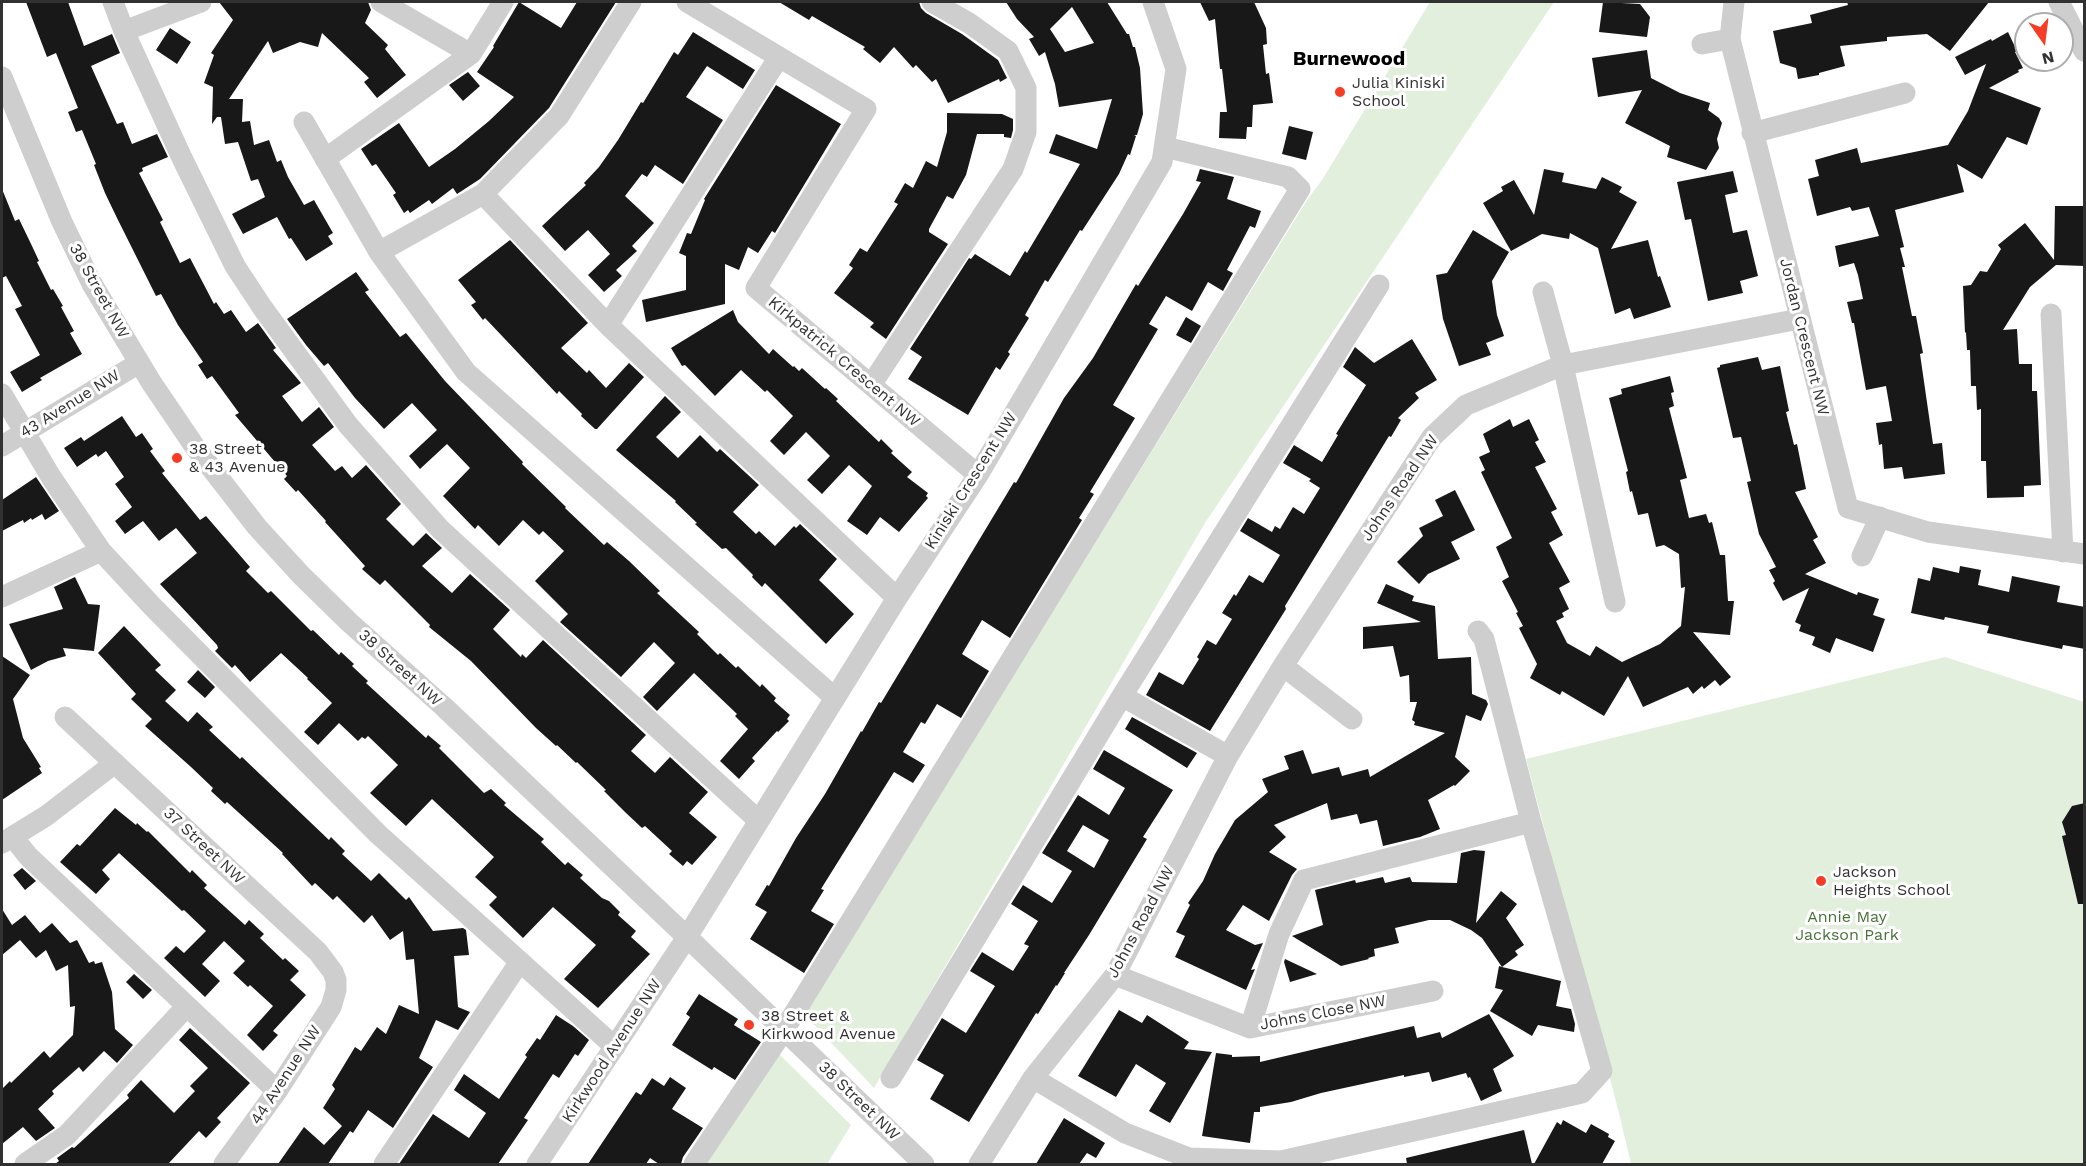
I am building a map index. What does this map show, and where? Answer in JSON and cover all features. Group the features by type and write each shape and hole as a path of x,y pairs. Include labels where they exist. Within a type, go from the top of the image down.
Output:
{"street":[{"path":"113,2 182,158 235,266 348,425 440,530 759,821"},
{"path":"124,31 201,2"},
{"path":"381,2 471,54"},
{"path":"326,159 471,54 503,2"},
{"path":"379,252 483,194 559,116 631,2"},
{"name":"Kirkpatrick Crescent NW","path":"687,2 866,109 756,288 978,475"},
{"path":"871,385 1013,169 1026,132 1026,88 1008,51 969,23 932,2"},
{"name":"Kiniski Crescent NW","path":"687,937 897,598 978,475 1162,162 1176,69 1153,2"},
{"name":"Jordan Crescent NW","path":"1734,2 1730,39 1848,508 1928,532 2085,555"},
{"path":"2059,2 2085,51"},
{"path":"1702,44 1730,39"},
{"path":"608,325 779,57"},
{"name":"38 Street NW","path":"2,77 62,222 92,284 139,363 225,488 301,575 687,937 924,1164"},
{"path":"1752,133 1905,93"},
{"path":"304,122 379,252 466,372 835,698"},
{"path":"694,1164 784,1030 1300,189 1288,177 1166,147"},
{"path":"483,194 608,325 897,598"},
{"path":"891,1078 1122,696 1379,285"},
{"path":"1543,292 1563,365 1615,602"},
{"path":"2051,314 2063,552"},
{"name":"Johns Road NW","path":"979,1164 1033,1078 1115,975 1228,756 1282,666 1432,437 1466,405 1563,365 1799,319"},
{"name":"43 Avenue NW","path":"2,446 139,363"},
{"path":"2,394 51,477 101,550 152,606 378,834 615,1047"},
{"path":"1862,556 1880,517"},
{"path":"2,597 101,550"},
{"path":"1033,1078 1125,1134 1189,1158 1281,1161 1582,1093 1602,1071 1531,822 1484,639 1478,631"},
{"path":"1282,666 1352,719"},
{"path":"1122,696 1228,756"},
{"name":"37 Street NW","path":"65,717 318,952 328,963 336,980"},
{"path":"115,763 74,796 7,840 28,856 277,1091"},
{"path":"1251,1028 1279,934 1304,880 1531,822"},
{"name":"Kirkwood Avenue NW","path":"537,1164 687,937"},
{"path":"384,1164 519,963"},
{"name":"Johns Close NW","path":"1115,975 1169,998 1251,1028 1433,991"},
{"name":"44 Avenue NW","path":"224,1164 277,1091 331,1007 335,999 336,980"},
{"path":"25,1164 67,1135 187,1006"}],"green space":[{"path":"1430,2 1554,2 1205,523 874,1088 804,1014"},
{"name":"Annie May Jackson Park","path":"1945,657 2084,702 2084,1164 1631,1164 1526,759"},
{"path":"779,1054 851,1125 827,1164 705,1164"}],"building":[{"path":"26,2 68,2 84,46 112,34 120,53 91,66 117,124 123,122 132,144 157,134 168,157 142,168 143,171 139,173 163,220 160,222 180,263 190,258 214,304 216,302 224,314 231,310 246,332 258,323 276,348 273,350 301,383 282,396 302,422 319,407 334,427 312,445 335,471 342,466 352,478 366,465 401,504 386,519 413,546 426,533 442,548 422,566 452,593 470,574 510,610 493,629 521,657 522,654 526,658 543,640 646,735 631,751 655,773 670,757 708,792 689,813 717,837 692,865 687,861 683,866 669,854 672,851 645,826 642,828 577,762 536,728 471,661 429,627 430,625 385,580 380,585 362,569 365,566 326,521 298,490 296,492 284,479 287,476 235,415 239,413 212,376 207,379 198,365 203,362 178,325 161,294 156,296 105,193 82,130 76,132 68,112 78,108 56,53 47,57"},
{"path":"219,2 368,2 371,10 365,23 388,45 385,49 406,75 377,98 364,82 369,78 322,33 318,47 300,42 273,53 268,41 229,99 243,99 242,122 250,121 254,145 269,140 277,162 281,160 304,205 314,200 333,233 328,236 333,244 306,261 291,238 289,239 277,217 243,234 232,214 265,197 258,179 251,181 238,142 225,144 221,117 217,117 212,124 213,87 204,83 214,55 211,53 233,20"},
{"path":"519,2 561,28 577,2 616,2 549,108 480,179 457,194 453,188 432,204 429,200 410,213 408,210 404,213 393,195 396,193 376,164 372,166 361,149 399,123 429,167 489,121 514,97 477,72"},
{"path":"779,2 919,2 926,13 962,34 998,60 1007,78 1000,82 999,79 948,103 936,79 932,82 916,65 913,68 894,47 880,63 863,49 865,47 812,16 809,20"},
{"path":"1006,2 1107,2 1135,47 1140,68 1143,114 1137,135 1134,135 1136,136 1130,155 1128,154 1119,174 1082,231 1080,230 1048,282 1045,280 1025,315 1029,318 1008,352 1010,354 1000,370 996,367 968,415 908,379 922,357 910,349 969,258 971,259 975,254 1010,276 1025,251 1027,253 1080,164 1049,153 1056,134 1097,149 1112,99 1059,107 1045,52 1039,56 1029,39 1034,37 1017,19","holes":["1072,7 1094,43 1065,52 1050,29"]},
{"path":"1200,2 1254,2 1266,28 1267,44 1263,45 1266,74 1269,73 1273,103 1253,105 1252,127 1247,127 1246,139 1219,138 1220,112 1227,112 1222,69 1220,69 1215,19 1209,21"},
{"path":"1603,2 1640,4 1650,17 1647,37 1599,32"},
{"path":"1847,2 1989,2 1950,51 1927,34 1887,37 1887,41 1840,46 1845,66 1798,79 1796,68 1780,63 1773,31 1812,23 1810,15 1848,5"},
{"path":"170,28 191,42 177,64 156,50"},
{"path":"693,32 755,70 743,89 707,66 686,97 723,120 683,184 655,165 647,177 642,174 625,196 654,223 632,246 637,251 616,270 622,276 604,292 588,275 610,254 588,230 565,251 542,226 586,185 584,183 599,167 618,140 674,52 678,55"},
{"path":"2008,32 2014,45 2014,72 2019,72 1989,88 2041,108 2027,145 2007,137 1982,179 1957,164 1964,192 1895,210 1904,247 1900,248 1905,267 1902,267 1912,316 1916,316 1923,353 1920,354 1933,444 1942,443 1945,474 1904,479 1902,467 1884,469 1882,444 1879,445 1876,423 1892,421 1886,386 1866,390 1854,323 1852,323 1847,302 1863,299 1858,275 1854,263 1839,267 1835,246 1879,236 1869,207 1852,211 1850,207 1817,216 1808,179 1819,176 1815,160 1857,148 1861,163 1948,145 1968,111 1986,64 1965,75 1955,57 1991,39 1992,41"},
{"path":"1647,50 1651,78 1680,93 1710,103 1708,110 1722,123 1717,139 1719,148 1706,170 1667,157 1670,146 1625,123 1642,90 1598,97 1592,58"},
{"path":"468,72 480,86 463,101 449,85"},
{"path":"776,85 841,124 775,233 772,231 758,253 748,247 739,270 725,264 725,304 646,322 642,300 686,290 686,256 679,253 687,233 691,234 704,199"},
{"path":"947,113 1002,114 1013,119 1011,138 1004,137 1004,134 977,134 966,175 953,199 947,196 929,229 929,232 948,244 886,339 870,327 874,323 834,293 853,268 849,265 860,248 867,252 898,204 894,202 905,183 913,188 926,161 937,167 947,132"},
{"path":"1289,126 1313,132 1306,160 1282,154"},
{"path":"1200,169 1234,177 1227,199 1261,211 1255,228 1250,226 1227,270 1233,273 1223,291 1208,282 1192,311 1166,296 1149,324 1158,329 1113,405 1135,418 1090,492 1094,494 1079,518 1082,520 1010,638 982,620 962,654 989,671 961,718 937,704 925,724 921,722 903,752 925,765 913,783 894,772 821,889 824,890 811,911 834,924 804,973 750,939 767,912 755,905 767,885 769,886 796,838 825,794 879,702 881,703 1014,482 1016,483 1064,398 1093,358 1136,284 1138,286 1183,214 1201,182 1196,181"},
{"path":"1544,169 1564,173 1562,182 1596,189 1602,177 1622,187 1619,192 1637,202 1611,249 1648,240 1658,277 1660,276 1671,307 1634,319 1630,308 1615,314 1598,248 1570,233 1569,239 1542,234 1511,251 1483,203 1503,191 1501,187 1514,180 1534,215"},
{"path":"1733,171 1738,192 1725,195 1733,233 1747,230 1758,276 1740,281 1743,293 1708,301 1691,219 1685,220 1677,182"},
{"path":"2,189 15,221 19,219 51,290 53,289 63,306 61,307 74,331 70,333 82,354 40,378 42,380 22,392 10,372 40,355 15,309 22,306 6,276 2,278"},
{"path":"2055,206 2085,206 2085,266 2056,265 2030,287 2003,330 2017,329 2019,364 2032,364 2032,391 2037,391 2041,485 2024,486 2024,497 1987,498 1986,461 1981,461 1981,409 1977,410 1976,386 1971,386 1970,350 1967,350 1965,333 1963,286 1971,285 1980,271 1987,272 2001,249 1998,245 2025,223 2054,260"},
{"path":"1473,230 1509,252 1492,281 1497,315 1504,336 1486,343 1491,355 1459,366 1443,319 1436,275 1447,273"},
{"path":"510,240 588,323 561,348 587,373 589,370 606,388 629,363 644,377 597,429 581,416 582,414 559,391 557,394 485,318 483,320 471,305 476,302 458,280"},
{"path":"356,272 369,290 365,292 400,337 406,333 445,381 565,508 604,545 607,542 629,561 660,591 657,593 699,632 697,634 718,655 720,653 736,668 738,666 760,687 762,684 776,698 774,701 790,715 787,719 789,721 752,758 755,761 739,779 720,761 748,729 735,716 737,714 694,673 657,711 643,697 675,663 654,642 621,677 560,622 568,614 535,581 564,551 543,531 539,535 523,520 499,546 478,525 475,529 443,496 470,468 447,444 420,469 409,456 437,430 412,403 384,429 355,398 328,363 324,366 306,345 287,319"},
{"path":"733,310 738,322 769,354 773,349 793,367 799,371 802,368 826,388 838,399 836,401 879,442 881,439 893,451 891,453 912,472 907,477 928,493 926,496 928,498 899,532 880,517 867,535 847,521 872,486 849,465 822,494 807,480 830,456 806,432 784,455 770,441 793,416 767,390 765,392 741,370 715,396 685,365 682,366 671,348"},
{"path":"1186,317 1201,326 1191,343 1176,335"},
{"path":"1412,339 1437,380 1415,393 1419,398 1398,418 1401,420 1391,437 1389,436 1210,731 1146,695 1159,672 1183,685 1199,659 1197,657 1207,640 1216,645 1232,619 1222,613 1234,594 1236,596 1249,575 1263,583 1280,555 1240,531 1248,518 1272,532 1275,526 1280,529 1293,507 1304,514 1320,488 1309,481 1311,479 1283,463 1294,445 1322,462 1366,385 1343,367 1355,347 1374,363"},
{"path":"1758,357 1762,370 1780,366 1789,411 1786,412 1794,445 1797,444 1806,489 1795,492 1818,537 1813,540 1826,563 1805,574 1857,595 1858,592 1879,599 1873,615 1885,619 1873,652 1836,638 1830,653 1812,645 1815,637 1799,631 1801,625 1795,622 1809,588 1783,601 1773,583 1775,581 1769,570 1776,567 1759,534 1747,482 1751,481 1741,437 1733,438 1717,368 1720,365"},
{"path":"1670,376 1674,392 1671,393 1674,406 1669,408 1687,478 1680,480 1689,518 1706,514 1709,523 1712,522 1720,555 1725,555 1728,601 1734,601 1730,635 1693,632 1731,677 1720,686 1715,680 1704,689 1702,686 1693,694 1688,687 1643,707 1628,676 1604,716 1562,691 1560,695 1530,678 1537,664 1519,628 1523,626 1516,613 1518,612 1502,581 1509,577 1496,547 1512,538 1481,472 1485,470 1479,457 1490,452 1483,434 1510,419 1513,427 1529,419 1539,440 1535,442 1546,462 1535,467 1557,509 1551,512 1563,535 1549,543 1570,582 1559,588 1569,609 1562,613 1564,617 1556,621 1567,643 1590,656 1596,646 1622,662 1660,644 1681,626 1685,587 1681,588 1679,554 1664,545 1656,547 1648,513 1638,515 1632,491 1630,492 1626,472 1628,471 1609,398 1622,394 1621,389"},
{"path":"665,396 681,412 656,437 678,458 700,435 717,452 720,449 759,485 733,512 756,534 759,531 775,546 794,526 796,528 800,524 837,559 819,580 854,614 826,644 765,583 762,587 726,548 722,549 695,524 697,523 676,501 616,450"},
{"path":"122,416 136,437 142,433 153,449 150,451 165,471 162,473 200,520 206,516 250,567 246,571 268,593 271,591 311,631 313,630 339,655 341,652 354,664 352,666 368,681 366,683 426,738 428,735 441,746 439,748 484,793 491,789 506,803 504,805 544,839 541,842 565,865 568,862 583,875 580,878 602,898 609,901 620,912 618,915 636,931 631,937 650,954 598,1008 564,979 596,945 553,907 523,938 489,905 497,897 475,877 494,857 432,799 406,826 370,793 398,765 394,761 368,736 358,741 339,723 318,745 304,732 332,703 308,678 281,653 250,682 235,665 232,668 215,651 218,648 217,645 160,584 197,553 176,528 159,541 143,521 125,534 115,521 132,507 115,484 124,477 106,451 98,457 96,454 77,467 64,448 81,437 84,441"},
{"path":"36,477 59,511 45,520 42,514 24,523 23,520 2,531 2,500"},
{"path":"1455,490 1475,530 1451,542 1460,559 1428,574 1419,584 1397,562 1423,536 1419,528 1443,516 1435,500"},
{"path":"1960,566 1981,570 1978,585 2009,592 2012,576 2060,586 2057,602 2085,607 2085,649 2063,645 2062,649 2023,641 1987,633 1989,626 1911,613 1918,578 1930,581 1933,567 1959,573"},
{"path":"75,577 88,604 100,605 94,651 63,648 66,656 48,661 31,670 9,624 63,609 54,587"},
{"path":"1386,584 1414,596 1412,601 1435,606 1438,659 1471,657 1472,694 1486,700 1488,704 1481,721 1466,715 1455,757 1470,771 1455,786 1428,800 1440,829 1420,837 1383,846 1377,820 1360,824 1357,814 1331,820 1327,803 1274,825 1286,837 1269,852 1297,869 1269,921 1243,905 1226,930 1255,945 1263,943 1251,970 1255,969 1246,990 1175,957 1185,936 1176,932 1190,905 1188,903 1203,881 1215,854 1235,820 1268,792 1262,779 1289,769 1284,756 1303,750 1312,774 1339,767 1342,776 1368,769 1370,777 1445,733 1414,725 1415,722 1412,720 1417,702 1410,702 1409,675 1400,677 1393,646 1363,649 1363,627 1421,622 1377,603"},
{"path":"124,626 161,665 155,670 176,690 165,701 188,722 197,712 213,727 209,730 240,759 242,757 329,840 331,837 345,851 342,854 371,881 379,873 406,900 409,897 433,931 463,928 466,930 469,955 454,956 458,1007 470,1012 458,1030 436,1020 419,1058 433,1067 393,1128 368,1110 353,1133 350,1131 328,1164 278,1164 304,1127 324,1145 342,1126 323,1108 335,1089 332,1085 355,1047 361,1051 377,1027 386,1034 399,1005 419,1014 414,959 406,960 403,931 390,940 372,915 364,923 337,896 333,900 315,883 312,886 283,853 227,802 225,804 211,791 213,788 145,726 152,719 131,699 136,694 98,653"},
{"path":"2,656 30,675 13,699 23,738 41,767 39,768 42,773 2,800"},
{"path":"198,670 215,687 205,698 187,682"},
{"path":"1132,717 1197,753 1187,768 1125,729"},
{"path":"1104,750 1173,790 1143,837 1147,839 1089,935 1038,1014 1036,1013 969,1122 930,1099 944,1075 917,1060 942,1018 966,1033 995,986 970,971 982,952 1013,971 1029,946 1024,944 1038,921 1011,904 1023,885 1052,903 1072,871 1042,853 1078,795 1109,815 1125,788 1093,769","holes":["1083,825 1109,840 1094,868 1067,851"]},
{"path":"2085,803 2085,904 2078,904 2062,836 2066,835 2062,822 2072,806"},
{"path":"115,808 136,825 137,823 148,831 190,873 192,870 207,885 204,888 245,925 249,920 264,934 260,938 283,960 285,958 299,971 290,980 306,995 273,1031 278,1035 263,1051 247,1035 273,1006 233,973 245,961 224,941 202,964 220,981 205,997 164,958 176,946 184,953 206,931 184,910 182,911 119,853 102,870 110,879 96,894 60,862 77,844 80,846"},
{"path":"1474,850 1485,851 1476,923 1501,891 1517,904 1506,918 1524,945 1515,951 1518,955 1502,967 1482,938 1450,920 1429,920 1395,928 1399,943 1374,949 1375,956 1369,959 1341,966 1292,936 1323,925 1315,890 1355,880 1356,883 1383,877 1385,883 1410,877 1412,882 1457,883 1461,853"},
{"path":"22,868 36,881 25,890 13,875"},
{"path":"2,909 12,925 25,915 40,933 52,923 70,943 77,940 89,963 102,962 112,992 115,1029 133,1045 117,1063 104,1051 83,1072 79,1067 52,1091 54,1094 38,1109 55,1128 36,1141 23,1127 2,1144 2,1089 44,1051 50,1058 73,1035 75,1006 70,1007 68,965 56,971 46,950 36,958 20,940 2,955"},
{"path":"1285,959 1317,974 1290,982"},
{"path":"1499,966 1561,981 1556,1006 1571,1009 1575,1024 1574,1032 1538,1025 1532,1036 1490,1011 1503,990 1495,988"},
{"path":"134,974 152,990 143,999 126,982"},
{"path":"699,994 738,1019 734,1025 761,1042 735,1080 714,1067 712,1070 672,1045 690,1017 686,1014"},
{"path":"1119,1010 1142,1023 1147,1015 1189,1042 1184,1049 1212,1052 1170,1123 1149,1111 1166,1083 1136,1064 1116,1097 1078,1076"},
{"path":"1489,1014 1514,1056 1493,1069 1502,1091 1481,1101 1466,1073 1432,1082 1429,1072 1404,1077 1404,1075 1291,1102 1260,1107 1260,1112 1254,1112 1250,1143 1202,1136 1216,1053 1232,1055 1232,1057 1260,1056 1260,1062 1414,1026 1417,1038 1440,1032 1442,1038"},
{"path":"556,1015 589,1040 578,1056 575,1054 559,1078 553,1074 524,1118 528,1120 498,1164 399,1164 433,1114 469,1138 486,1113 454,1090 464,1074 499,1099 527,1057 525,1055 537,1038 540,1040"},
{"path":"190,1028 250,1083 217,1118 221,1122 206,1138 199,1131 168,1164 55,1164 59,1161 57,1158 72,1147 74,1148 129,1098 127,1095 141,1080 174,1113 195,1091 190,1086 208,1068 179,1040"},
{"path":"670,1077 686,1088 672,1109 703,1128 683,1157 681,1164 659,1164 650,1158 646,1164 588,1164 636,1092 641,1095 652,1078 664,1086"},
{"path":"1064,1118 1105,1143 1096,1158 1087,1153 1079,1164 1036,1164"},
{"path":"1563,1120 1586,1133 1591,1124 1609,1134 1608,1137 1615,1141 1602,1164 1534,1164 1557,1122 1561,1125"},
{"path":"1524,1130 1532,1164 1407,1164 1406,1158"}],"place":[{"name":"Julia Kiniski School","path":"1340,92"},
{"name":"38 Street & 43 Avenue","path":"177,458"},
{"name":"Jackson Heights School","path":"1821,881"},
{"name":"38 Street & Kirkwood Avenue","path":"749,1025"}],"district":[{"name":"Burnewood","path":"1349,59"}]}
